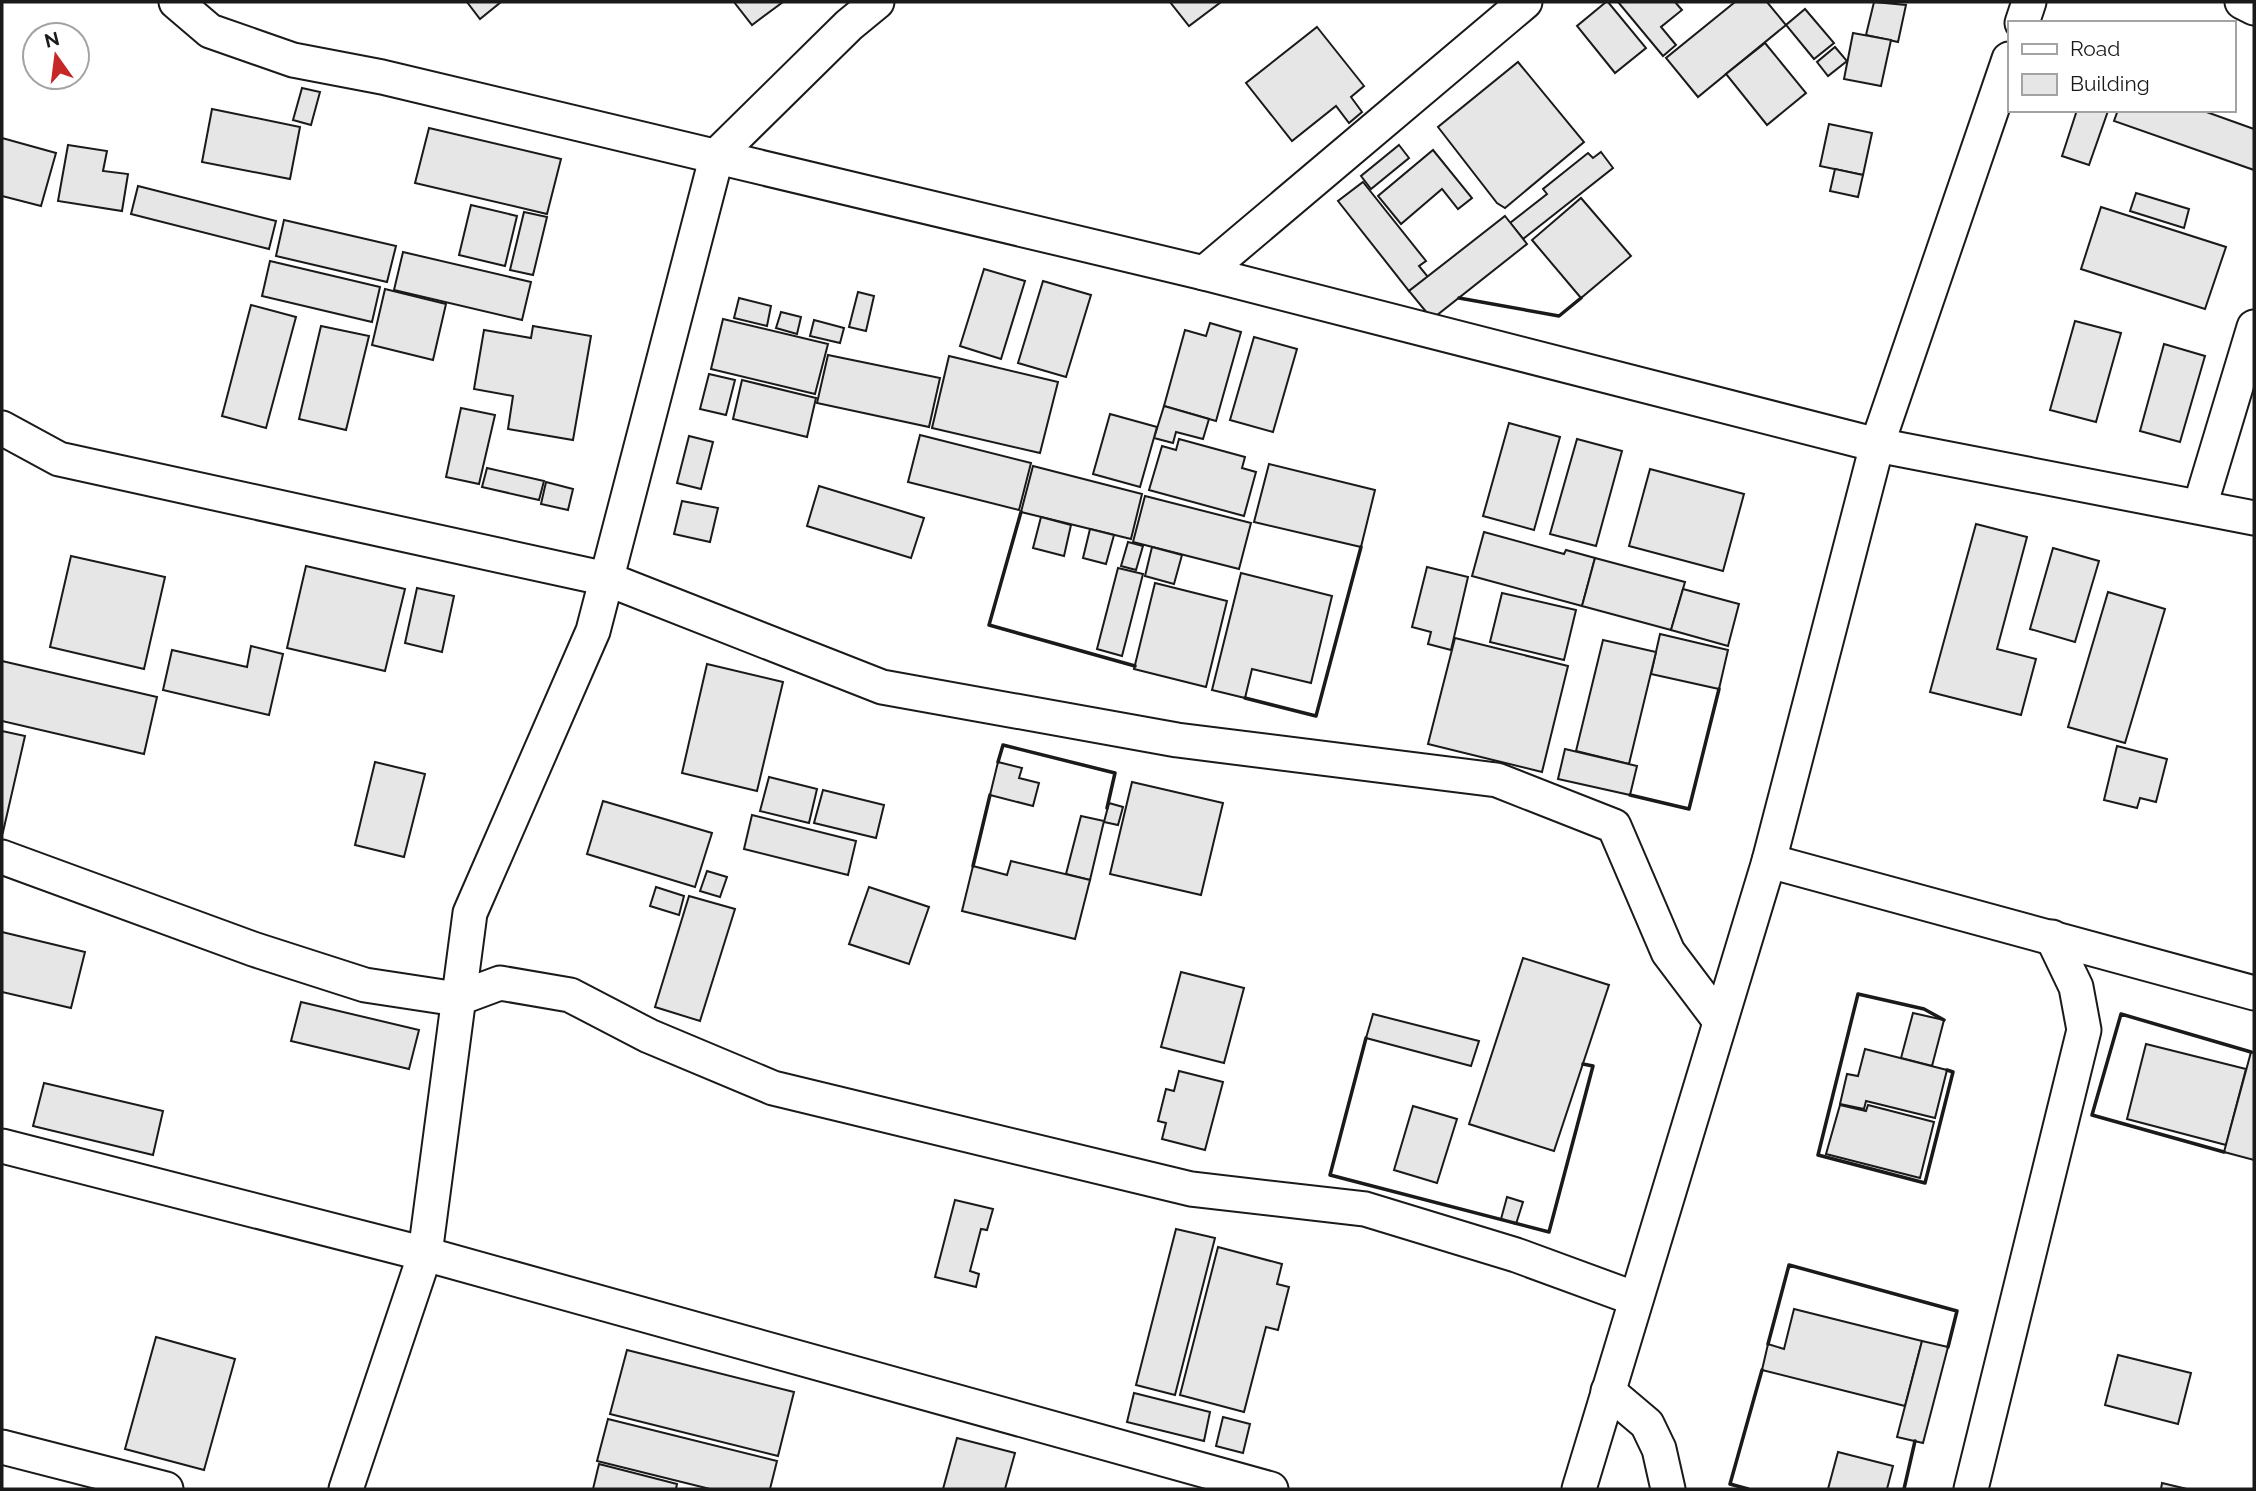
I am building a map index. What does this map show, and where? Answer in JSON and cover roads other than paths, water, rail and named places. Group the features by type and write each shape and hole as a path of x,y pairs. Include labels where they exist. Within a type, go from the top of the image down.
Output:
{"street":[{"path":"176,2 210,31 293,60 382,77 717,155 1204,273 1877,445 2254,518"},
{"path":"346,1489 425,1254 470,913 593,631 717,155 877,2"},
{"path":"1204,273 1525,2"},
{"path":"2023,21 2029,2"},
{"path":"2242,2 2254,8"},
{"path":"1579,1489 1769,861 1877,445 2008,62"},
{"path":"2200,506 2254,327"},
{"path":"2,428 59,459 607,579 883,687 1177,740 1497,780 1614,826 1668,952 1720,1021"},
{"path":"2,857 253,949 365,985 457,999 500,983 570,995 649,1035 773,1088 1191,1189 1366,1209 1516,1255 1636,1299"},
{"path":"1769,861 2254,993"},
{"path":"1971,1489 2084,1030 2076,987 2052,937"},
{"path":"2,1146 425,1254 1271,1489"},
{"path":"1608,1391 1647,1424 1659,1449 1668,1489"},
{"path":"2,1447 166,1489"}]}
